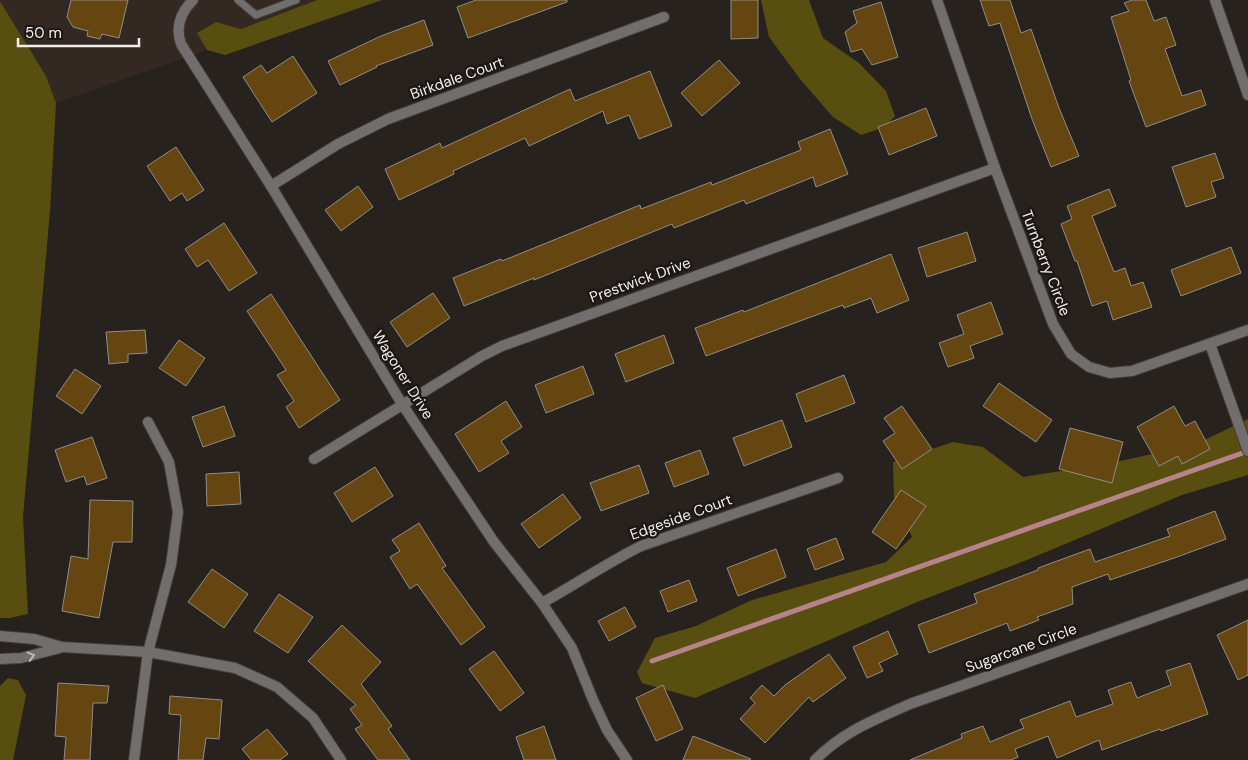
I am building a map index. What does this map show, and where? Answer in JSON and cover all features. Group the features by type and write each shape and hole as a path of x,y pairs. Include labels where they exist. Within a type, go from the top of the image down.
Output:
{"street":[{"name":"Wagoner Drive","path":"193,0 183,12 178,22 178,34 181,44 270,186 402,404 494,542 542,603 572,648 607,730 627,760"},
{"name":"Turnberry Circle","path":"937,0 995,168 1053,324 1064,345 1080,361 1099,371 1121,373 1132,372 1248,330"},
{"path":"1215,0 1248,95"},
{"name":"Birkdale Court","path":"270,186 338,144 388,119 664,17"},
{"name":"Prestwick Drive","path":"314,459 402,404 502,346 995,168"},
{"path":"1210,344 1248,451"},
{"path":"134,760 148,652 171,565 178,512 169,462 148,422"},
{"name":"Edgeside Court","path":"542,603 574,585 611,560 641,546 838,478"},
{"name":"Sugarcane Circle","path":"815,760 840,738 859,726 910,704 1248,584"},
{"path":"0,636 34,639 62,647 148,652 235,668 277,687 313,718 341,760"},
{"path":"0,659 21,658 62,647"}],"lane":[{"path":"238,0 256,15 296,0"}],"shaded area":[{"path":"0,0 317,0 241,29 216,22 198,33 207,50 56,103 46,76"},
{"path":"317,0 382,0 225,55 207,50 197,33 216,22 241,29"},
{"path":"761,0 809,0 823,38 859,63 886,91 895,116 885,127 861,135 833,117 800,79 769,37"},
{"path":"0,1 46,76 56,103 50,211 23,517 28,614 10,618 0,618"},
{"path":"1248,419 1248,475 1182,495 1027,560 917,602 695,698 642,683 637,672 655,638 696,626 752,600 886,562 912,537 894,497 893,462 953,442 983,447 1023,477 1111,463 1194,445"},
{"path":"8,678 18,680 26,695 13,760 0,760 0,686"}],"building":[{"path":"71,0 128,0 119,38 102,34 100,39 87,36 88,31 73,27 67,17"},
{"path":"476,0 567,0 567,2 468,38 457,7"},
{"path":"731,0 758,0 758,38 731,39"},
{"path":"980,0 1010,0 1021,33 1031,29 1059,108 1079,156 1051,167 1032,119 1000,23 989,26"},
{"path":"1132,0 1146,0 1154,21 1166,17 1176,45 1165,49 1182,96 1201,90 1206,105 1146,127 1129,81 1131,80 1111,17 1129,11 1124,3"},
{"path":"881,2 898,57 872,65 862,49 851,52 845,32 857,23 853,11"},
{"path":"424,20 433,45 376,66 340,85 328,61 381,36"},
{"path":"293,56 317,93 272,122 243,77 261,65 267,73"},
{"path":"719,60 740,83 702,116 681,93"},
{"path":"650,71 672,126 639,139 629,115 607,124 603,111 529,146 525,138 453,171 454,174 399,200 385,169 440,143 442,148 570,89 575,101"},
{"path":"926,108 937,136 889,155 878,127"},
{"path":"830,129 848,174 816,187 813,177 746,204 744,200 674,228 672,224 464,306 453,278 501,259 502,261 640,205 641,209 711,182 712,185 801,150 798,142"},
{"path":"176,147 204,190 187,201 182,193 170,201 147,166"},
{"path":"1215,153 1224,178 1211,182 1216,197 1186,207 1172,167"},
{"path":"358,186 373,207 341,231 325,210"},
{"path":"1109,189 1116,206 1092,216 1114,272 1125,268 1131,286 1143,282 1152,307 1113,320 1107,301 1092,306 1077,261 1075,261 1061,224 1072,219 1067,206"},
{"path":"224,223 257,273 229,291 208,260 197,267 185,249"},
{"path":"967,232 976,261 927,277 918,248"},
{"path":"1231,247 1241,273 1181,296 1171,270"},
{"path":"891,254 909,300 877,313 871,298 844,308 843,305 706,356 695,328 743,310 744,312"},
{"path":"433,293 450,318 407,347 390,322"},
{"path":"271,294 340,400 299,428 286,407 294,401 277,375 286,370 247,311"},
{"path":"991,302 1003,334 970,346 974,358 948,367 939,343 964,334 957,315"},
{"path":"145,330 147,353 128,354 128,362 109,364 106,332"},
{"path":"664,335 674,363 626,382 615,354"},
{"path":"179,340 205,358 186,386 159,368"},
{"path":"583,366 594,394 546,413 535,385"},
{"path":"75,369 101,386 82,414 56,396"},
{"path":"844,375 855,403 806,422 796,394"},
{"path":"999,383 1052,420 1036,442 983,406"},
{"path":"506,401 522,427 501,441 509,453 479,472 455,434"},
{"path":"224,406 235,436 203,447 192,417"},
{"path":"902,406 932,449 902,469 883,441 895,433 884,418"},
{"path":"1174,406 1185,426 1195,421 1210,449 1182,464 1178,456 1159,466 1137,427"},
{"path":"782,420 792,447 744,466 733,438"},
{"path":"1070,428 1123,442 1112,483 1059,469"},
{"path":"92,437 107,478 87,485 84,476 66,482 55,450"},
{"path":"700,450 709,474 674,487 665,463"},
{"path":"639,465 649,493 601,511 590,483"},
{"path":"375,467 393,496 352,522 334,493"},
{"path":"239,472 241,504 207,506 206,474"},
{"path":"901,490 926,506 896,549 872,532"},
{"path":"563,494 581,518 539,548 521,524"},
{"path":"90,500 133,501 132,542 113,542 99,618 62,611 71,556 88,559"},
{"path":"1215,511 1226,539 1110,580 1108,574 1072,587 1073,604 1037,617 1039,620 1010,631 1007,623 929,653 918,625 977,603 974,594 1090,549 1095,562 1170,536 1167,529"},
{"path":"419,523 446,566 442,568 485,627 461,645 417,584 410,589 390,557 400,551 392,540"},
{"path":"836,538 844,559 815,570 807,549"},
{"path":"776,549 786,577 738,596 727,568"},
{"path":"212,569 248,594 224,628 188,602"},
{"path":"689,580 697,601 668,612 660,591"},
{"path":"279,594 313,617 288,653 254,631"},
{"path":"625,607 636,627 609,641 598,621"},
{"path":"1248,620 1248,675 1238,680 1217,635"},
{"path":"342,625 381,662 361,684 392,726 388,729 410,760 378,760 355,729 362,725 350,709 356,705 308,661"},
{"path":"888,631 898,654 879,663 883,671 867,678 853,647"},
{"path":"494,651 524,693 500,711 469,669"},
{"path":"829,654 846,678 813,702 809,697 765,743 740,719 755,703 750,698 762,685 774,696 785,685"},
{"path":"1190,663 1208,714 1161,731 1160,729 1102,750 1099,740 1057,758 1048,736 1015,749 1018,757 1011,760 910,760 962,738 961,734 983,726 990,742 1024,728 1020,720 1070,701 1076,717 1113,704 1108,690 1131,682 1137,698 1171,685 1166,671"},
{"path":"58,683 109,686 107,703 93,703 90,760 64,760 66,737 55,736"},
{"path":"663,685 683,729 656,741 636,698"},
{"path":"170,696 222,700 219,739 206,738 203,760 178,760 181,715 169,714"},
{"path":"544,726 556,760 524,760 516,737"},
{"path":"267,729 288,754 280,760 251,760 242,749"},
{"path":"693,736 751,759 683,760"}],"waterway":[{"path":"652,661 1248,451"}]}
